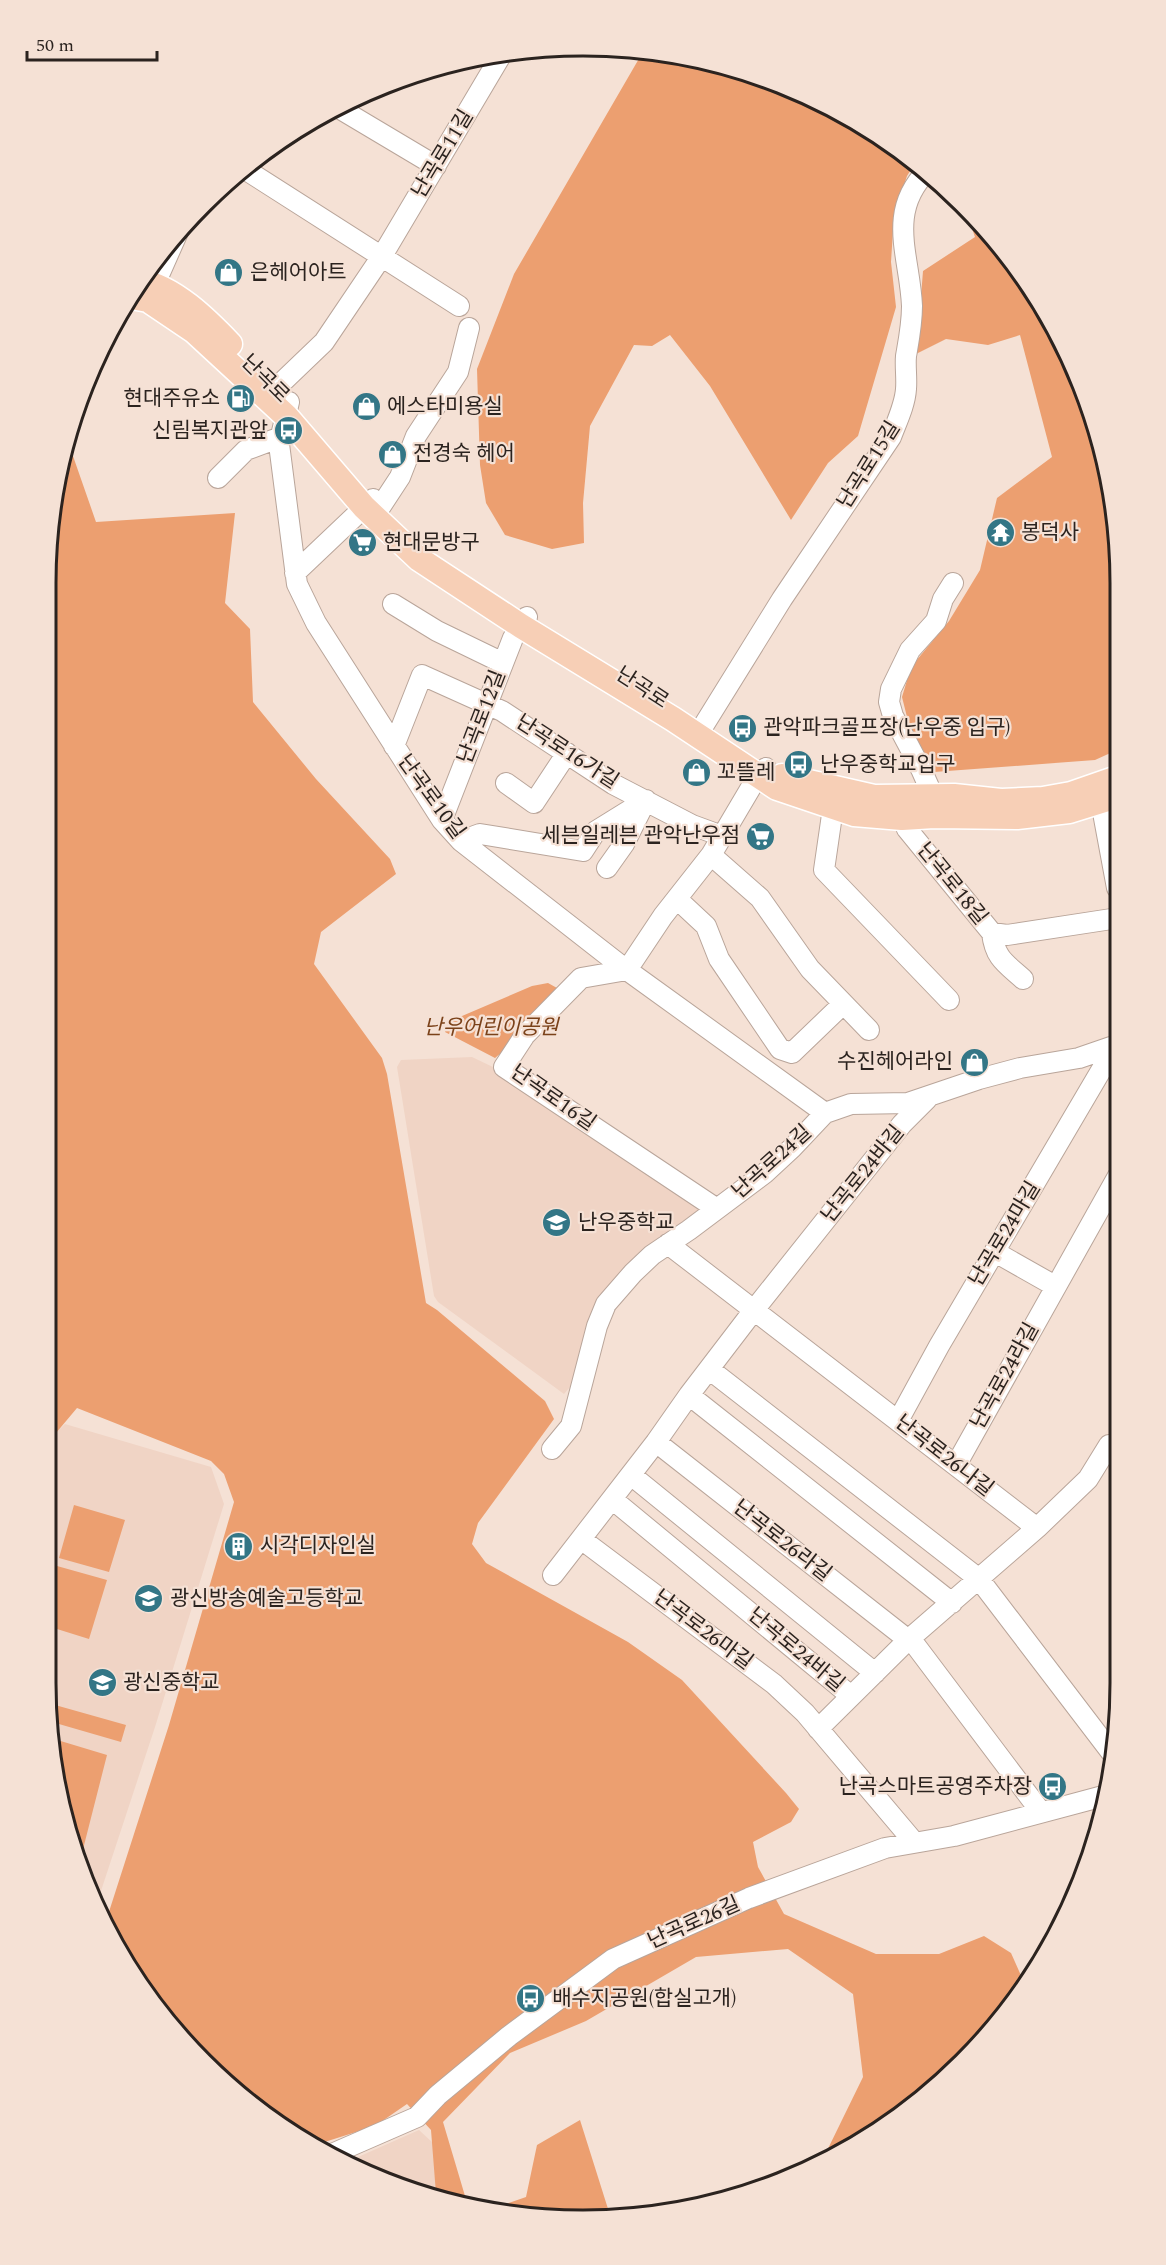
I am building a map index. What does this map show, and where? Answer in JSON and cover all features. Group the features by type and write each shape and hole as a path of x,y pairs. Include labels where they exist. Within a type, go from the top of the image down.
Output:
{"main road":[{"name":"난곡로","path":"149,283 201,315 283,411"},
{"name":"난곡로","path":"139,298 148,300 194,331 283,411 359,486 373,504 424,547 524,621 673,719 762,772 874,797 933,796 1001,801 1043,799 1071,794 1110,780"},
{"name":"난곡로","path":"524,621 630,678 762,772 777,788 833,808 854,814 902,818 1017,817 1069,811 1109,799"}],"street":[{"name":"난곡로11길","path":"283,411 324,342 382,256 496,63"},
{"path":"346,112 436,166"},
{"path":"251,173 459,306"},
{"name":"난곡로15길","path":"702,728 782,599 891,436 901,412 906,389 906,358 912,313 902,229 904,208 920,178"},
{"path":"295,573 400,477 416,436 458,372 469,328"},
{"path":"218,478 283,411"},
{"name":"난곡로10길","path":"283,411 279,444 297,584 315,623 442,820 461,842 627,970 825,1113"},
{"path":"933,796 893,716 889,702 891,689 910,650 936,621 943,599 953,583"},
{"path":"393,604 437,631 503,663"},
{"name":"난곡로12길","path":"442,820 513,638 524,621"},
{"name":"난곡로16가길","path":"394,746 422,675 488,704 517,720 613,783 692,825 722,836"},
{"path":"506,783 534,803 567,753"},
{"path":"627,970 676,898 711,855 762,772"},
{"path":"607,868 624,844 646,800"},
{"name":"난곡로16가길","path":"461,842 480,834 583,851 597,831 646,800"},
{"path":"833,808 824,870 949,1000"},
{"name":"난곡로18길","path":"902,818 908,829 992,933 1008,935 1110,919"},
{"path":"711,855 760,898 810,969 869,1029"},
{"path":"676,898 706,926 719,959 780,1049 792,1053 843,1004"},
{"path":"992,933 994,948 1003,961 1023,979"},
{"name":"난곡로16길","path":"627,970 581,978 525,1035 504,1067 717,1209"},
{"name":"난곡로24길","path":"552,1449 571,1426 597,1326 606,1304 652,1255 765,1173 825,1113 851,1104 908,1103 979,1079 1020,1068 1079,1058 1110,1048"},
{"path":"761,1068 780,1049"},
{"name":"난곡로24마길","path":"898,1421 939,1346 1110,1054"},
{"name":"난곡로24바길","path":"553,1575 754,1310 902,1124 929,1097"},
{"name":"난곡로24라길","path":"956,1466 1110,1190"},
{"path":"668,1244 754,1310"},
{"path":"995,1252 1055,1286"},
{"name":"난곡로26나길","path":"754,1310 1037,1528"},
{"path":"709,1369 979,1579 1106,1746"},
{"path":"688,1395 952,1603"},
{"name":"난곡로26라길","path":"656,1442 916,1646 1041,1812"},
{"path":"875,1673 908,1641 1037,1528 1088,1479 1110,1445"},
{"name":"난곡로24바길","path":"612,1499 851,1696 875,1673 631,1475"},
{"name":"난곡로26마길","path":"581,1539 774,1684 805,1713 914,1842"},
{"path":"818,1729 851,1696"},
{"name":"난곡로26길","path":"341,2150 417,2117 438,2095 509,2036 613,1959 749,1898 885,1848 954,1836 1098,1797"}],"shaded area":[{"name":"난우중학교","path":"472,1057 495,1068 698,1207 699,1217 628,1271 576,1380 564,1394 438,1302 434,1296 397,1067 401,1060"},
{"path":"65,1424 211,1467 224,1504 155,1727 100,1893 83,1852 73,1819 60,1751 56,1682 56,1433"},
{"path":"419,2130 433,2143 436,2189 413,2182 356,2158"}],"green space":[{"path":"639,59 720,73 785,96 847,126 911,170 894,215 891,262 896,307 858,436 828,463 791,520 710,386 670,335 652,346 634,345 590,426 583,503 584,543 552,549 505,535 486,503 480,465 477,369 514,274"},
{"path":"971,226 1022,290 1040,319 1070,381 1093,446 1106,514 1110,583 1110,753 1095,760 934,772 911,733 902,697 911,667 949,621 980,570 997,498 1052,457 1020,335 988,345 946,339 906,359 919,322 923,271 975,237"},
{"path":"72,452 96,522 235,513 225,603 250,629 253,702 316,779 390,859 396,874 321,932 314,964 382,1058 387,1074 426,1303 545,1401 554,1419 478,1523 472,1544 486,1563 628,1642 682,1680 786,1793 799,1809 791,1822 753,1842 758,1867 784,1914 876,1954 939,1954 984,1936 1011,1953 1021,1976 980,2030 931,2079 876,2121 828,2149 863,2077 853,1994 788,1949 696,1957 586,2021 510,2053 443,2122 465,2196 436,2189 431,2130 407,2104 375,2126 325,2142 319,2139 290,2121 235,2079 186,2030 144,1975 109,1912 169,1725 234,1502 224,1474 211,1461 77,1408 56,1433 56,583 60,514"},
{"name":"난우어린이공원","path":"548,983 557,988 495,1058 445,1032 448,1022 532,986"},
{"path":"74,1505 125,1520 109,1572 59,1558"},
{"path":"57,1566 107,1580 89,1639 56,1627"},
{"path":"57,1705 126,1725 121,1742 58,1724"},
{"path":"59,1741 107,1755 83,1851 73,1819"},
{"path":"580,2120 608,2209 583,2210 507,2204 526,2197 537,2145"}],"place":[{"name":"은헤어아트","path":"229,273"},
{"name":"현대주유소","path":"241,399"},
{"name":"에스타미용실","path":"366,407"},
{"name":"신림복지관앞","path":"289,431"},
{"name":"전경숙 헤어","path":"392,454"},
{"name":"봉덕사","path":"1000,533"},
{"name":"현대문방구","path":"362,543"},
{"name":"관악파크골프장(난우중 입구)","path":"742,728"},
{"name":"난우중학교입구","path":"799,765"},
{"name":"꼬뜰레","path":"696,773"},
{"name":"세븐일레븐 관악난우점","path":"761,836"},
{"name":"수진헤어라인","path":"974,1062"},
{"name":"난우중학교","path":"557,1223"},
{"name":"시각디자인실","path":"239,1546"},
{"name":"광신방송예술고등학교","path":"149,1599"},
{"name":"광신중학교","path":"102,1683"},
{"name":"난곡스마트공영주차장","path":"1053,1787"},
{"name":"배수지공원(합실고개)","path":"531,1999"}]}
